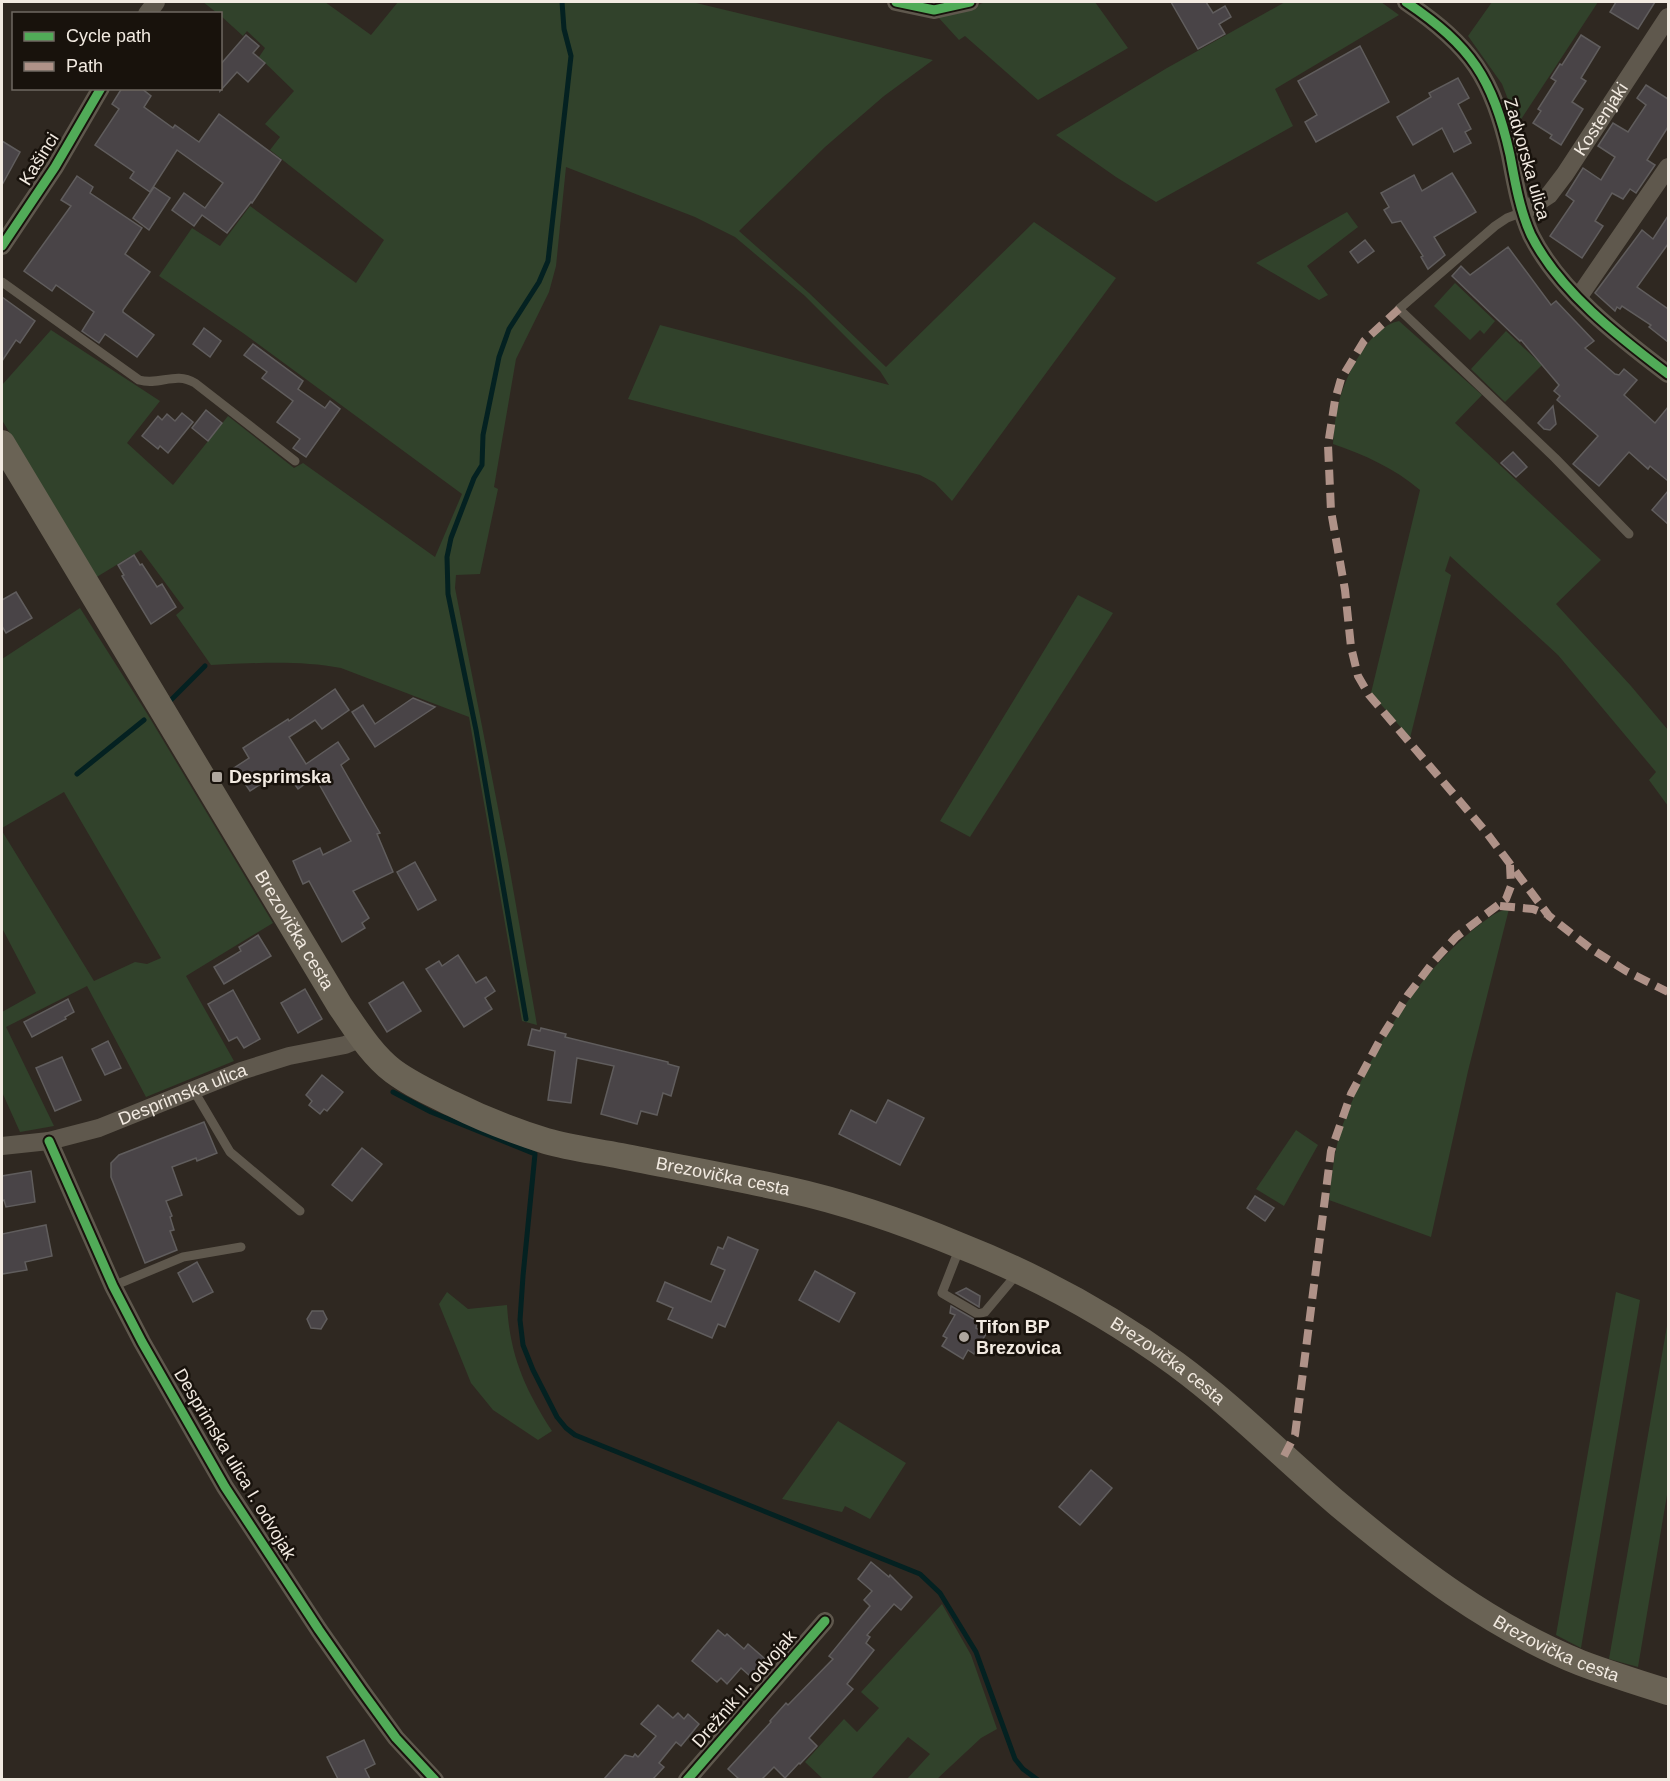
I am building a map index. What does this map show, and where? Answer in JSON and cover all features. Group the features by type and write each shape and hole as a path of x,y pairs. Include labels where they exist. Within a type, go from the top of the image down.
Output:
{"main road":[{"name":"Brezovička cesta","path":"2,443 340,1006 380,1060 409,1083 463,1109 551,1142 791,1190 876,1215 960,1245 1019,1271 1104,1316 1179,1366 1400,1554 1495,1620 1578,1662 1668,1692"}],"street":[{"path":"896,2 934,10 970,2"},
{"name":"Zadvorska ulica","path":"1406,2 1437,22 1455,39 1474,61 1486,81 1497,105 1523,212 1530,233 1540,251 1578,298 1668,374"},
{"name":"Kostenjaki","path":"1523,212 1549,195 1565,174 1668,17"},
{"name":"Kašinci","path":"2,246 55,167 100,90"},
{"path":"1578,298 1668,167"},
{"name":"Desprimska ulica","path":"2,1146 49,1141 99,1128 241,1071 289,1056 345,1045 362,1038"},
{"name":"Desprimska ulica I. odvojak","path":"49,1141 113,1286 231,1497 318,1630 361,1690 396,1738 435,1779"},
{"name":"Drežnik II. odvojak","path":"687,1779 825,1621"}],"lane":[{"path":"1523,212 1495,226 1399,309 1547,451 1629,534"},
{"path":"2,282 139,380 148,383 178,377 187,378 295,460"},
{"path":"194,1091 230,1152 300,1211"},
{"path":"960,1245 942,1293 978,1314 985,1312 1019,1271"},
{"path":"113,1286 183,1257 241,1246"}],"green space":[{"path":"203,2 325,2 371,35 398,2 692,2 933,60 884,96 825,147 739,231 809,293 886,367 1034,222 1116,278 952,501 935,483 920,475 628,399 660,325 889,385 880,371 805,296 735,237 695,217 566,167 556,266 549,292 516,359 494,487 498,489 480,574 456,575 455,588 507,854 537,1025 522,1021 469,717 341,668 293,663 211,665 176,615 184,608 141,550 95,578 2,420 2,385 51,330 160,401 127,443 173,485 228,416 294,468 303,463 435,557 462,494 243,333 159,276 192,228 220,246 250,206 356,283 384,240 270,150 280,137 265,124 294,91 259,57 265,48 247,31 243,36 222,17 222,12 216,12"},
{"path":"985,2 1095,2 1128,48 1038,100 965,36 959,40 938,17 964,11"},
{"path":"1285,2 1381,2 1399,15 1275,89 1293,126 1156,202 1056,135 1167,68"},
{"path":"1492,2 1598,2 1514,130 1509,102 1502,84 1468,36"},
{"path":"1347,212 1358,227 1307,266 1328,295 1319,300 1256,263"},
{"path":"1455,283 1495,321 1484,334 1480,330 1470,340 1434,306"},
{"path":"1399,321 1482,395 1455,423 1601,560 1556,604 1668,730 1668,806 1649,780 1656,772 1558,655 1450,556 1445,571 1451,575 1410,738 1371,693 1420,490 1379,463 1333,444 1333,439 1342,391 1353,366 1378,332"},
{"path":"1506,331 1542,365 1505,402 1471,369"},
{"path":"1078,595 1113,613 970,837 940,821"},
{"path":"80,608 148,715 273,923 186,976 234,1061 146,1097 87,986 6,1027 54,1126 20,1132 2,1092 2,1012 36,993 2,928 2,831 94,981 135,962 147,964 161,958 64,792 2,828 2,659"},
{"path":"1509,909 1468,1071 1431,1237 1329,1200 1335,1152 1343,1124 1366,1071 1396,1018 1413,993 1452,948 1490,917"},
{"path":"1296,1130 1318,1145 1284,1206 1256,1189"},
{"path":"447,1292 468,1309 507,1305 515,1356 520,1371 552,1431 538,1440 493,1410 471,1383 439,1304"},
{"path":"1616,1292 1640,1300 1581,1648 1556,1635"},
{"path":"1668,1320 1668,1489 1638,1667 1609,1659"},
{"path":"838,1421 906,1463 870,1519 845,1506 842,1512 782,1499"},
{"path":"942,1604 971,1655 997,1729 981,1738 937,1779 907,1779 930,1754 908,1737 871,1779 823,1779 805,1762 844,1719 857,1732 879,1708 861,1692"}],"building":[{"path":"1171,2 1206,2 1213,13 1225,6 1231,17 1219,24 1225,34 1198,49"},
{"path":"1616,2 1655,2 1638,29 1610,12"},
{"path":"246,35 259,46 253,53 265,63 248,82 237,72 222,89 222,63"},
{"path":"1581,35 1600,47 1581,78 1586,81 1572,102 1583,109 1561,145 1550,138 1552,135 1533,123 1541,111 1538,109 1556,81 1551,78"},
{"path":"1360,46 1389,102 1316,142 1305,122 1317,115 1298,81"},
{"path":"1458,78 1469,98 1458,104 1471,129 1465,132 1471,143 1454,152 1442,128 1413,145 1397,117 1431,97 1429,93"},
{"path":"1646,85 1668,99 1668,127 1647,160 1655,165 1636,193 1630,189 1623,199 1612,193 1595,221 1603,226 1582,258 1550,236 1574,201 1566,195 1583,168 1601,180 1615,157 1598,146 1613,123 1628,132 1646,105 1637,98"},
{"path":"121,90 144,90 151,96 144,107 173,128 175,125 199,142 219,114 281,160 252,203 227,233 202,215 194,226 172,210 184,193 205,208 223,183 177,150 150,192 130,178 134,172 95,145 119,109 112,104"},
{"path":"2,141 20,152 2,185"},
{"path":"1452,173 1476,212 1434,237 1445,255 1428,269 1421,257 1423,256 1401,221 1392,223 1384,210 1389,207 1381,193 1414,175 1422,191"},
{"path":"77,176 93,187 90,193 142,228 125,254 150,272 123,312 154,335 137,357 105,334 99,343 82,331 94,312 56,285 52,291 24,271 71,206 61,200"},
{"path":"154,187 170,198 149,230 133,218"},
{"path":"1668,216 1668,244 1637,287 1668,309 1668,342 1649,327 1651,325 1622,306 1620,309 1617,307 1615,311 1595,293 1642,230 1653,239"},
{"path":"1365,240 1374,251 1358,263 1350,252"},
{"path":"1508,247 1551,305 1556,301 1594,341 1585,348 1615,374 1619,375 1624,369 1637,380 1624,395 1655,423 1668,407 1668,481 1650,466 1648,469 1629,452 1599,486 1573,464 1598,436 1557,400 1560,396 1554,391 1559,385 1521,340 1452,276 1461,266 1470,275"},
{"path":"2,297 35,321 20,343 16,340 2,361"},
{"path":"204,328 221,341 210,357 193,344"},
{"path":"253,344 303,381 298,389 325,408 330,401 340,409 306,457 293,448 300,439 277,422 293,401 262,378 267,372 244,355"},
{"path":"1553,406 1556,424 1550,430 1544,429 1538,423"},
{"path":"206,410 222,423 208,441 192,428"},
{"path":"182,413 193,422 168,453 160,446 158,449 142,436 158,416 162,420 167,414 175,421"},
{"path":"1513,452 1527,467 1516,477 1501,463"},
{"path":"1668,491 1668,524 1652,510"},
{"path":"134,555 157,587 162,584 176,607 151,624 122,576 124,575 118,565"},
{"path":"16,592 32,618 6,633 2,626 2,600"},
{"path":"335,689 349,710 322,729 315,720 289,737 306,764 338,742 349,759 341,765 380,833 377,834 393,872 353,891 369,918 362,923 365,928 342,942 309,881 303,884 293,861 320,848 323,855 351,841 315,777 298,789 284,769 250,791 234,768 249,758 243,748 288,719 289,721"},
{"path":"413,698 435,707 375,747 352,712 363,705 375,724"},
{"path":"415,862 436,900 418,910 397,872"},
{"path":"258,935 271,956 224,984 214,967 241,951 239,947"},
{"path":"458,955 476,983 486,977 495,991 485,998 492,1009 464,1027 426,969 439,961 442,966"},
{"path":"403,982 421,1011 387,1032 369,1003"},
{"path":"305,989 322,1019 298,1033 281,1003"},
{"path":"233,990 260,1039 244,1048 237,1037 229,1041 208,1004"},
{"path":"68,999 74,1012 65,1017 66,1019 32,1037 24,1022"},
{"path":"541,1028 566,1034 565,1037 668,1062 668,1064 679,1067 671,1096 663,1093 657,1115 641,1111 637,1124 601,1114 614,1066 577,1058 571,1103 548,1100 555,1051 528,1045 532,1029 540,1031"},
{"path":"108,1041 121,1068 105,1075 92,1049"},
{"path":"62,1057 81,1100 55,1111 36,1068"},
{"path":"322,1075 343,1092 327,1111 324,1109 320,1114 309,1105 312,1101 306,1095"},
{"path":"888,1100 924,1118 900,1165 839,1134 851,1110 876,1123"},
{"path":"204,1122 217,1153 172,1167 182,1195 166,1201 174,1230 170,1231 177,1250 145,1263 111,1177 111,1163 119,1155"},
{"path":"362,1148 382,1164 352,1201 332,1185"},
{"path":"31,1171 35,1202 6,1207 4,1200 2,1201 2,1176"},
{"path":"1255,1196 1274,1208 1265,1221 1247,1208"},
{"path":"46,1225 52,1256 25,1262 27,1270 2,1274 2,1234"},
{"path":"728,1237 758,1250 725,1327 718,1324 712,1338 668,1319 673,1308 657,1301 665,1282 711,1302 725,1270 711,1264 718,1247 723,1249"},
{"path":"197,1262 213,1292 193,1302 178,1273"},
{"path":"815,1271 855,1293 839,1322 799,1300"},
{"path":"966,1288 980,1296 979,1307 956,1293"},
{"name":"Tifon BP Brezovica","path":"951,1306 977,1321 976,1328 986,1334 974,1354 968,1350 963,1359 942,1346 947,1338 943,1336 955,1315 950,1313"},
{"path":"312,1311 323,1311 327,1319 321,1329 311,1328 307,1319"},
{"path":"1091,1470 1112,1488 1080,1525 1059,1507"},
{"path":"871,1562 889,1577 890,1575 912,1597 901,1610 894,1604 867,1635 870,1637 866,1643 874,1650 847,1684 853,1689 809,1738 817,1746 800,1764 785,1778 774,1767 762,1779 739,1779 728,1769 786,1703 788,1705 833,1659 829,1656 870,1606 864,1600 872,1591 858,1579"},
{"path":"718,1630 725,1636 727,1634 744,1649 748,1644 765,1659 750,1676 741,1668 727,1684 721,1678 717,1682 692,1661"},
{"path":"658,1705 673,1718 678,1713 684,1719 688,1714 699,1724 681,1746 676,1742 659,1763 664,1767 653,1779 604,1779 625,1755 633,1757 635,1754 638,1757 656,1736 641,1724"},
{"path":"364,1740 375,1764 365,1769 370,1779 338,1779 327,1757"}],"waterway":[{"path":"526,1019 476,730 448,594 447,557 451,538 474,478 482,465 483,435 499,357 509,329 539,282 548,261 571,56 564,29 562,2"},
{"path":"171,700 205,666"},
{"path":"77,774 144,720"},
{"path":"393,1092 431,1112 535,1154 520,1320 523,1345 533,1370 557,1417 566,1428 575,1435 920,1574 940,1593 976,1652 1015,1759 1023,1769 1038,1780"}],"marked path":[{"path":"1399,309 1364,341 1341,379 1335,400 1328,445 1331,511 1345,590 1351,647 1358,676 1369,695 1486,832 1549,916 1590,948 1626,971 1668,992"},
{"path":"1284,1456 1295,1435 1331,1151 1351,1094 1381,1038 1408,995 1434,961 1456,937 1506,899 1511,886 1510,865"},
{"path":"1500,906 1533,909 1546,914"}],"cycle path":[{"path":"896,2 934,10 970,2"},
{"path":"1406,2 1463,49 1487,84 1503,128 1524,216 1531,235 1543,256 1557,275 1592,312 1668,374"},
{"path":"2,246 55,167 100,90"},
{"path":"49,1141 113,1286 142,1342 225,1487 361,1690 396,1738 435,1780"},
{"path":"687,1780 825,1621"}],"place":[{"name":"Desprimska","path":"217,777"},
{"name":"Tifon BP Brezovica","path":"964,1337"}]}
